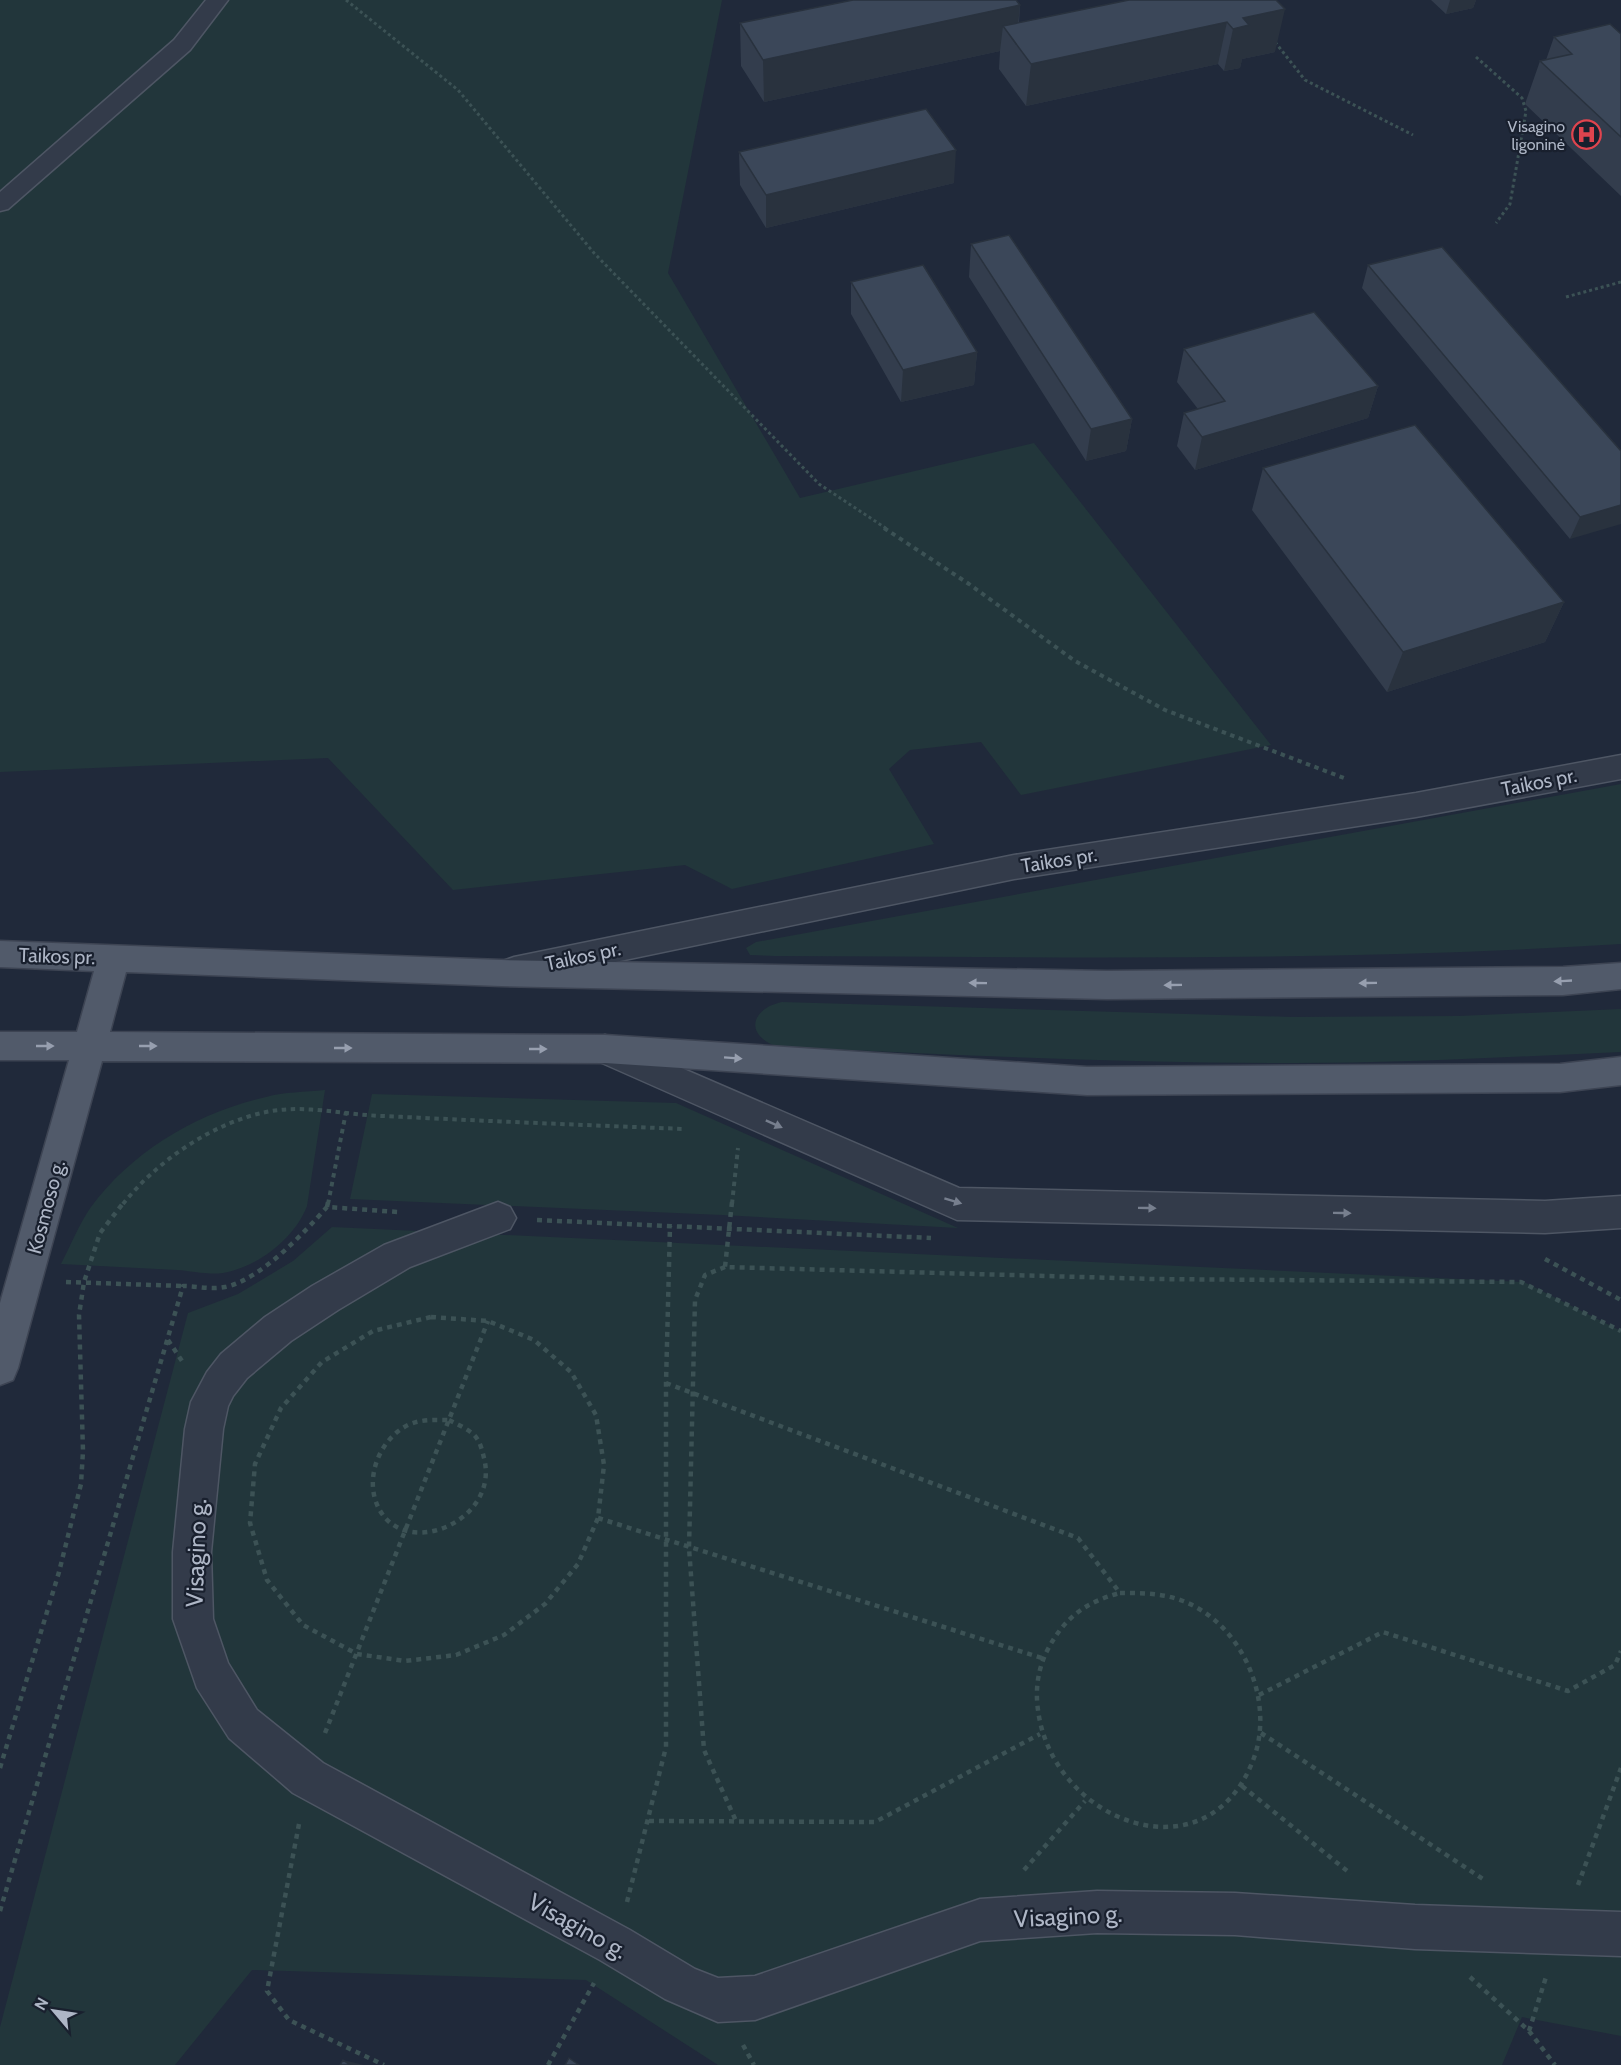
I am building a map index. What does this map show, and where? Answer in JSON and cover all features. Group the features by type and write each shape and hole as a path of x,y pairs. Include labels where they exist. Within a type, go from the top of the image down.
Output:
{"main road":[{"name":"Taikos pr.","path":"0,954 501,973 1107,985 1563,981 1621,976"},
{"name":"Taikos pr.","path":"90,1046 114,958"},
{"path":"0,1046 605,1049 1087,1082 1560,1078 1621,1071"},
{"name":"Kosmoso g.","path":"0,1368 90,1046"}],"street":[{"path":"0,204 182,45 218,0"},
{"name":"Taikos pr.","path":"501,973 1014,867 1416,805 1621,766"},
{"path":"605,1049 957,1204 1545,1217 1621,1212"},
{"name":"Visagino g.","path":"498,1218 397,1256 325,1298 278,1329 234,1366 220,1383 210,1402 204,1429 192,1552 193,1619 211,1674 243,1724 308,1778 680,1984 718,2000 755,1998 980,1920 1097,1912 1235,1914 1415,1927 1621,1934"}],"path":[{"path":"346,0 458,90 594,253 819,484 969,584 1075,661 1165,710 1350,780"},
{"path":"1274,41 1305,80 1413,135"},
{"path":"1476,57 1521,98 1526,111 1510,204 1496,224"},
{"path":"1566,297 1621,282"},
{"path":"0,1768 59,1572 81,1484 79,1315 84,1282 100,1233 138,1185 180,1149 237,1122 266,1112 311,1108 384,1116 690,1129"},
{"path":"327,1207 346,1112"},
{"path":"725,1267 735,1161 739,1143"},
{"path":"548,2065 615,1946 649,1821 666,1747 666,1383 670,1226"},
{"path":"736,1821 704,1750 689,1548 695,1300 705,1275 725,1267 1153,1279 1521,1282 1621,1331"},
{"path":"26,1280 183,1286"},
{"path":"431,1317 488,1321 534,1340 571,1372 596,1415 604,1465 598,1518 578,1564 545,1604 504,1635 456,1655 405,1661 357,1654 303,1625 267,1580 250,1523 255,1464 281,1408 322,1362 356,1341 374,1330 431,1317"},
{"path":"384,2065 288,2020 267,1991 308,1778 488,1321"},
{"path":"666,1383 1078,1538 1120,1593"},
{"path":"449,1420 475,1435 488,1460 485,1491 466,1518 436,1533 405,1532 381,1516 371,1490 375,1461 392,1435 420,1421 449,1420"},
{"path":"598,1518 1042,1658"},
{"path":"1120,1593 1156,1593 1191,1605 1222,1627 1245,1658 1259,1695 1261,1733 1255,1760 1242,1786 1218,1810 1187,1824 1152,1827 1118,1819 1086,1801 1058,1771 1040,1734 1034,1695 1042,1658 1060,1627 1087,1604 1120,1593"},
{"path":"1259,1695 1383,1632 1568,1691 1615,1665 1621,1652"},
{"path":"1261,1733 1491,1884"},
{"path":"649,1821 875,1822 1040,1734"},
{"path":"980,1920 1086,1801"}],"green space":[{"path":"0,0 722,0 668,273 800,498 1034,443 1271,745 1021,795 981,742 910,750 889,769 934,844 732,889 685,865 453,890 328,758 0,772"},
{"path":"1621,784 1621,944 1410,954 1198,957 775,956 750,955 746,948 756,942"},
{"path":"782,1002 1292,1017 1459,1016 1621,1009 1621,1052 1403,1061 1210,1063 779,1047 760,1037 755,1023 763,1011"},
{"path":"325,1090 307,1206 294,1229 262,1258 236,1270 223,1273 61,1264 91,1207 126,1168 168,1137 216,1113 241,1104 280,1094"},
{"path":"372,1094 676,1103 958,1228 350,1199"},
{"path":"332,1227 1524,1282 1621,1331 1621,2036 1522,2017 1502,2065 718,2065 586,1980 252,1970 175,2065 0,2065 0,2027 188,1313 238,1294 293,1261"}],"building":[{"path":"853,0 1016,0 1020,5 763,60 740,23"},
{"path":"1129,0 1276,0 1285,9 1243,18 1249,25 1233,29 1227,22 1031,64 1003,26"},
{"path":"1610,24 1621,34 1621,137 1540,61 1572,54 1554,37"},
{"path":"926,109 956,150 766,195 739,152"},
{"path":"1009,235 1132,419 1091,429 971,244"},
{"path":"1442,247 1621,451 1621,505 1580,517 1368,265"},
{"path":"923,265 977,352 903,370 851,282"},
{"path":"1314,312 1378,386 1202,437 1184,413 1225,401 1184,349"},
{"path":"1415,425 1564,602 1403,652 1263,468"},
{"path":"569,2058 579,2065 565,2065"},
{"path":"343,2060 350,2065 340,2065"}],"place":[{"name":"Visagino ligoninė","path":"1586,135"}]}
